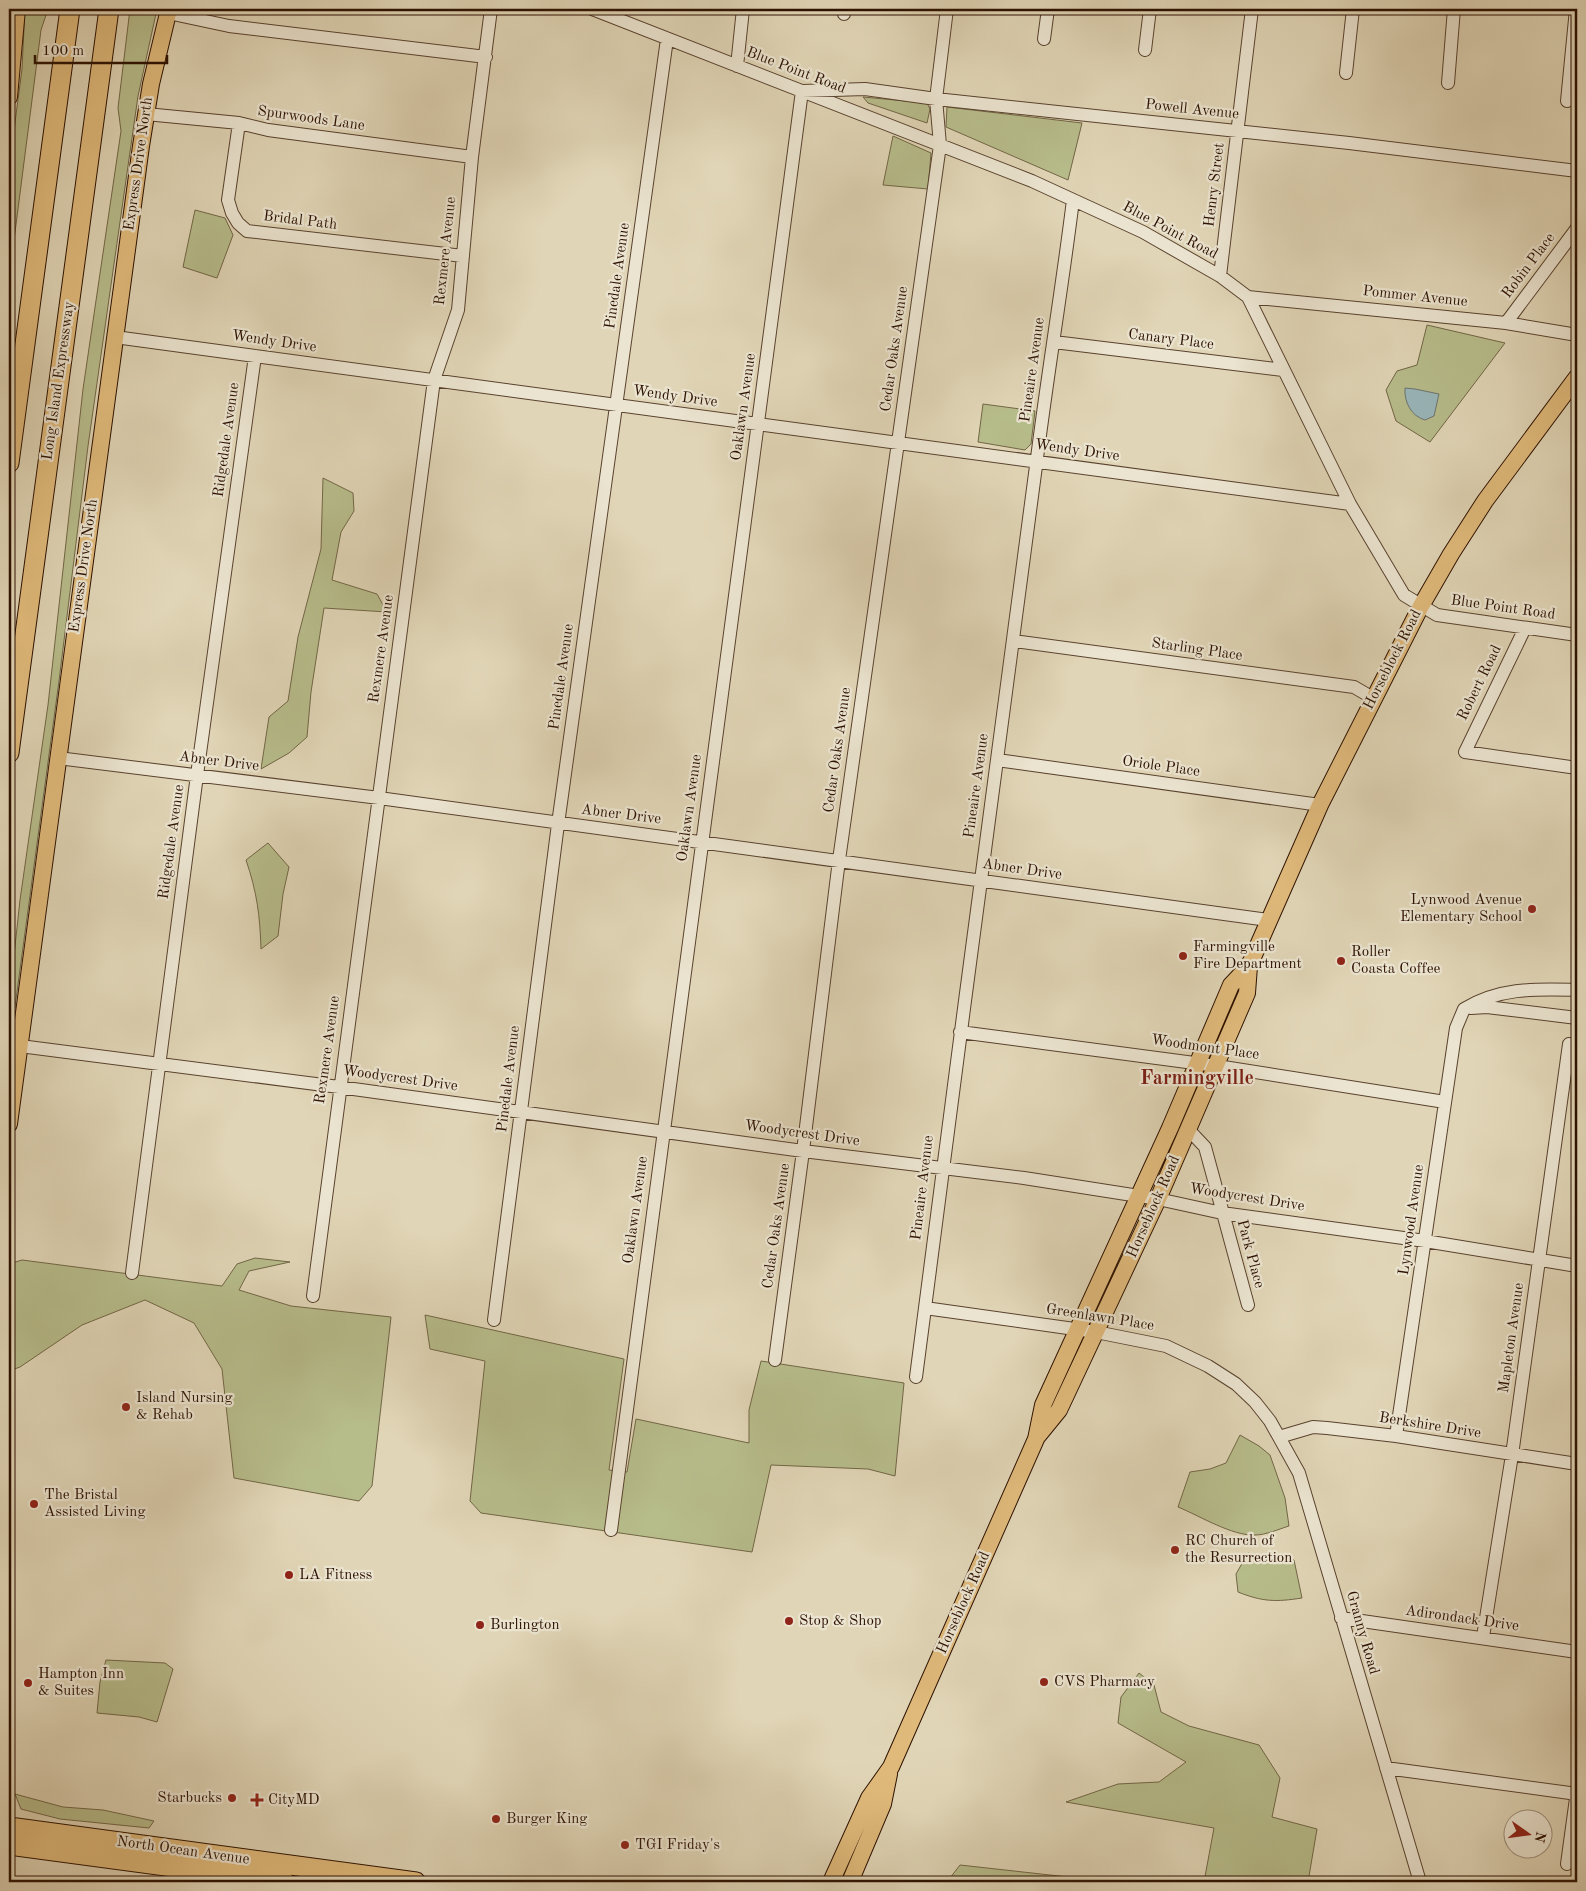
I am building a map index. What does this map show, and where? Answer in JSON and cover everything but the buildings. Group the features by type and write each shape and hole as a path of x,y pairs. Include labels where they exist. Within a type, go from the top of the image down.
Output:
{"highway":[{"path":"9,463 70,9"},
{"name":"Long Island Expressway","path":"9,753 109,9"},
{"path":"9,1820 78,1836"},
{"name":"North Ocean Avenue","path":"9,1827 416,1882"},
{"name":"North Ocean Avenue","path":"9,1845 285,1882"}],"main road":[{"path":"9,97 17,9"},
{"name":"Express Drive North","path":"9,1124 146,114 151,84 169,11"},
{"name":"Horseblock Road","path":"1036,1439 1059,1410 1158,1199 1247,993 1249,966 1268,920 1320,805 1373,698 1421,606 1484,501 1577,377"},
{"name":"Horseblock Road","path":"831,1882 869,1798 891,1767 1036,1439 1043,1405 1139,1196 1231,985 1249,966"},
{"name":"Horseblock Road","path":"850,1882 883,1804 891,1767"}],"street":[{"name":"Rexmere Avenue","path":"313,1296 434,380 458,310 472,157 491,9"},
{"name":"Blue Point Road","path":"592,9 1032,181 1143,232 1220,276 1248,297 1350,504 1404,594 1437,615 1577,635"},
{"path":"737,66 744,9"},
{"name":"Cedar Oaks Avenue","path":"775,1360 839,860 940,144 936,99 946,9"},
{"path":"1044,39 1048,9"},
{"path":"1145,50 1150,9"},
{"name":"Henry Street","path":"1220,276 1252,9"},
{"path":"1346,73 1353,9"},
{"path":"1448,83 1454,9"},
{"path":"1566,101 1576,9"},
{"path":"169,11 229,26 486,57"},
{"name":"Pinedale Avenue","path":"494,1320 558,824 667,39"},
{"name":"Powell Avenue","path":"802,91 864,89 936,99 1540,165 1577,171"},
{"name":"Oaklawn Avenue","path":"610,1530 802,91"},
{"name":"Spurwoods Lane","path":"146,114 239,123 268,130 472,157"},
{"name":"Bridal Path","path":"239,123 228,200 238,224 246,231 463,256"},
{"name":"Pineaire Avenue","path":"916,1377 960,1032 1073,200"},
{"name":"Robin Place","path":"1506,322 1577,228"},
{"name":"Pommer Avenue","path":"1248,297 1506,322 1577,335"},
{"name":"Wendy Drive","path":"115,338 1350,504"},
{"name":"Canary Place","path":"1054,342 1283,370"},
{"name":"Ridgedale Avenue","path":"132,1273 197,776 255,356"},
{"name":"Robert Road","path":"1524,628 1465,752 1577,768"},
{"name":"Starling Place","path":"1014,641 1354,688 1373,698"},
{"name":"Abner Drive","path":"58,758 378,798 1268,920"},
{"name":"Oriole Place","path":"997,760 1320,805"},
{"path":"1464,1009 1491,996 1528,989 1577,990"},
{"path":"1464,1009 1487,1007 1577,1018"},
{"name":"Lynwood Avenue","path":"1396,1436 1456,1028 1464,1009"},
{"name":"Woodmont Place","path":"960,1032 1198,1063 1445,1102"},
{"name":"Mapleton Avenue","path":"1483,1637 1512,1455 1569,1044"},
{"name":"Woodycrest Drive","path":"20,1046 340,1087 803,1151 942,1167 1158,1199 1222,1213 1425,1241 1577,1266"},
{"name":"Park Place","path":"1188,1129 1205,1147 1248,1305"},
{"name":"Greenlawn Place","path":"925,1308 1096,1332 1166,1346 1208,1366 1236,1384 1254,1402"},
{"name":"Granny Road","path":"1254,1402 1270,1420 1299,1473 1420,1882"},
{"name":"Berkshire Drive","path":"1279,1436 1313,1427 1396,1436 1577,1464"},
{"name":"Adirondack Drive","path":"1341,1618 1577,1652"},
{"path":"1386,1768 1577,1792 1567,1864"}],"green space":[{"path":"25,9 48,9 41,30 9,279 9,168 22,69"},
{"path":"130,9 157,9 138,96 88,446 59,681 9,1051 12,974 20,900 48,705 83,389 121,131 118,108"},
{"path":"863,97 927,103 930,109 927,123 868,103"},
{"path":"947,107 1082,123 1068,180 946,127"},
{"path":"893,136 931,153 928,189 883,185"},
{"path":"195,210 225,218 233,235 217,278 183,267"},
{"path":"1427,325 1505,343 1430,442 1396,421 1386,390 1397,371 1417,365"},
{"path":"983,404 1035,411 1031,444 1025,450 978,442"},
{"path":"323,478 353,493 354,511 341,532 332,580 377,594 387,612 324,608 311,692 307,737 289,753 261,769 269,717 288,701 298,637 321,549"},
{"path":"268,843 289,867 283,894 278,936 261,949 257,904 246,860"},
{"path":"255,1258 290,1262 249,1271 239,1290 291,1306 391,1317 372,1486 359,1501 234,1478 222,1369 194,1323 145,1300 82,1325 20,1367 9,1371 9,1264 22,1260 222,1286 237,1264"},
{"path":"425,1315 624,1359 609,1470 627,1472 636,1419 749,1443 749,1410 761,1361 904,1383 895,1476 868,1469 771,1465 752,1552 481,1513 470,1501 485,1361 430,1349"},
{"path":"1240,1435 1270,1455 1285,1498 1289,1526 1264,1534 1246,1534 1226,1529 1178,1507 1190,1472 1210,1469 1226,1463"},
{"path":"1248,1553 1265,1558 1294,1560 1302,1598 1270,1600 1255,1598 1238,1592 1236,1574"},
{"path":"106,1660 165,1663 173,1669 157,1722 139,1717 97,1713 100,1682"},
{"path":"1139,1673 1154,1685 1161,1712 1189,1726 1259,1745 1280,1778 1272,1817 1317,1829 1308,1882 1204,1882 1214,1828 1066,1802 1118,1784 1159,1782 1186,1762 1118,1723 1121,1697"},
{"path":"15,1794 63,1807 103,1810 154,1821 149,1828 60,1819 21,1809"},
{"path":"960,1865 1113,1882 949,1882"}],"water":[{"path":"1405,388 1439,394 1434,416 1425,420 1412,412 1407,403"}],"place":[{"name":"Lynwood Avenue Elementary School","path":"1532,909"},
{"name":"Farmingville Fire Department","path":"1183,956"},
{"name":"Roller Coasta Coffee","path":"1341,961"},
{"name":"Island Nursing & Rehab","path":"126,1407"},
{"name":"The Bristal Assisted Living","path":"34,1504"},
{"name":"RC Church of the Resurrection","path":"1175,1550"},
{"name":"LA Fitness","path":"289,1575"},
{"name":"Stop & Shop","path":"789,1621"},
{"name":"Burlington","path":"480,1625"},
{"name":"CVS Pharmacy","path":"1044,1682"},
{"name":"Hampton Inn & Suites","path":"28,1683"},
{"name":"Starbucks","path":"232,1798"},
{"name":"CityMD","path":"257,1800"},
{"name":"Burger King","path":"496,1819"},
{"name":"TGI Friday's","path":"625,1845"}],"district":[{"name":"Farmingville","path":"1197,1079"}]}
